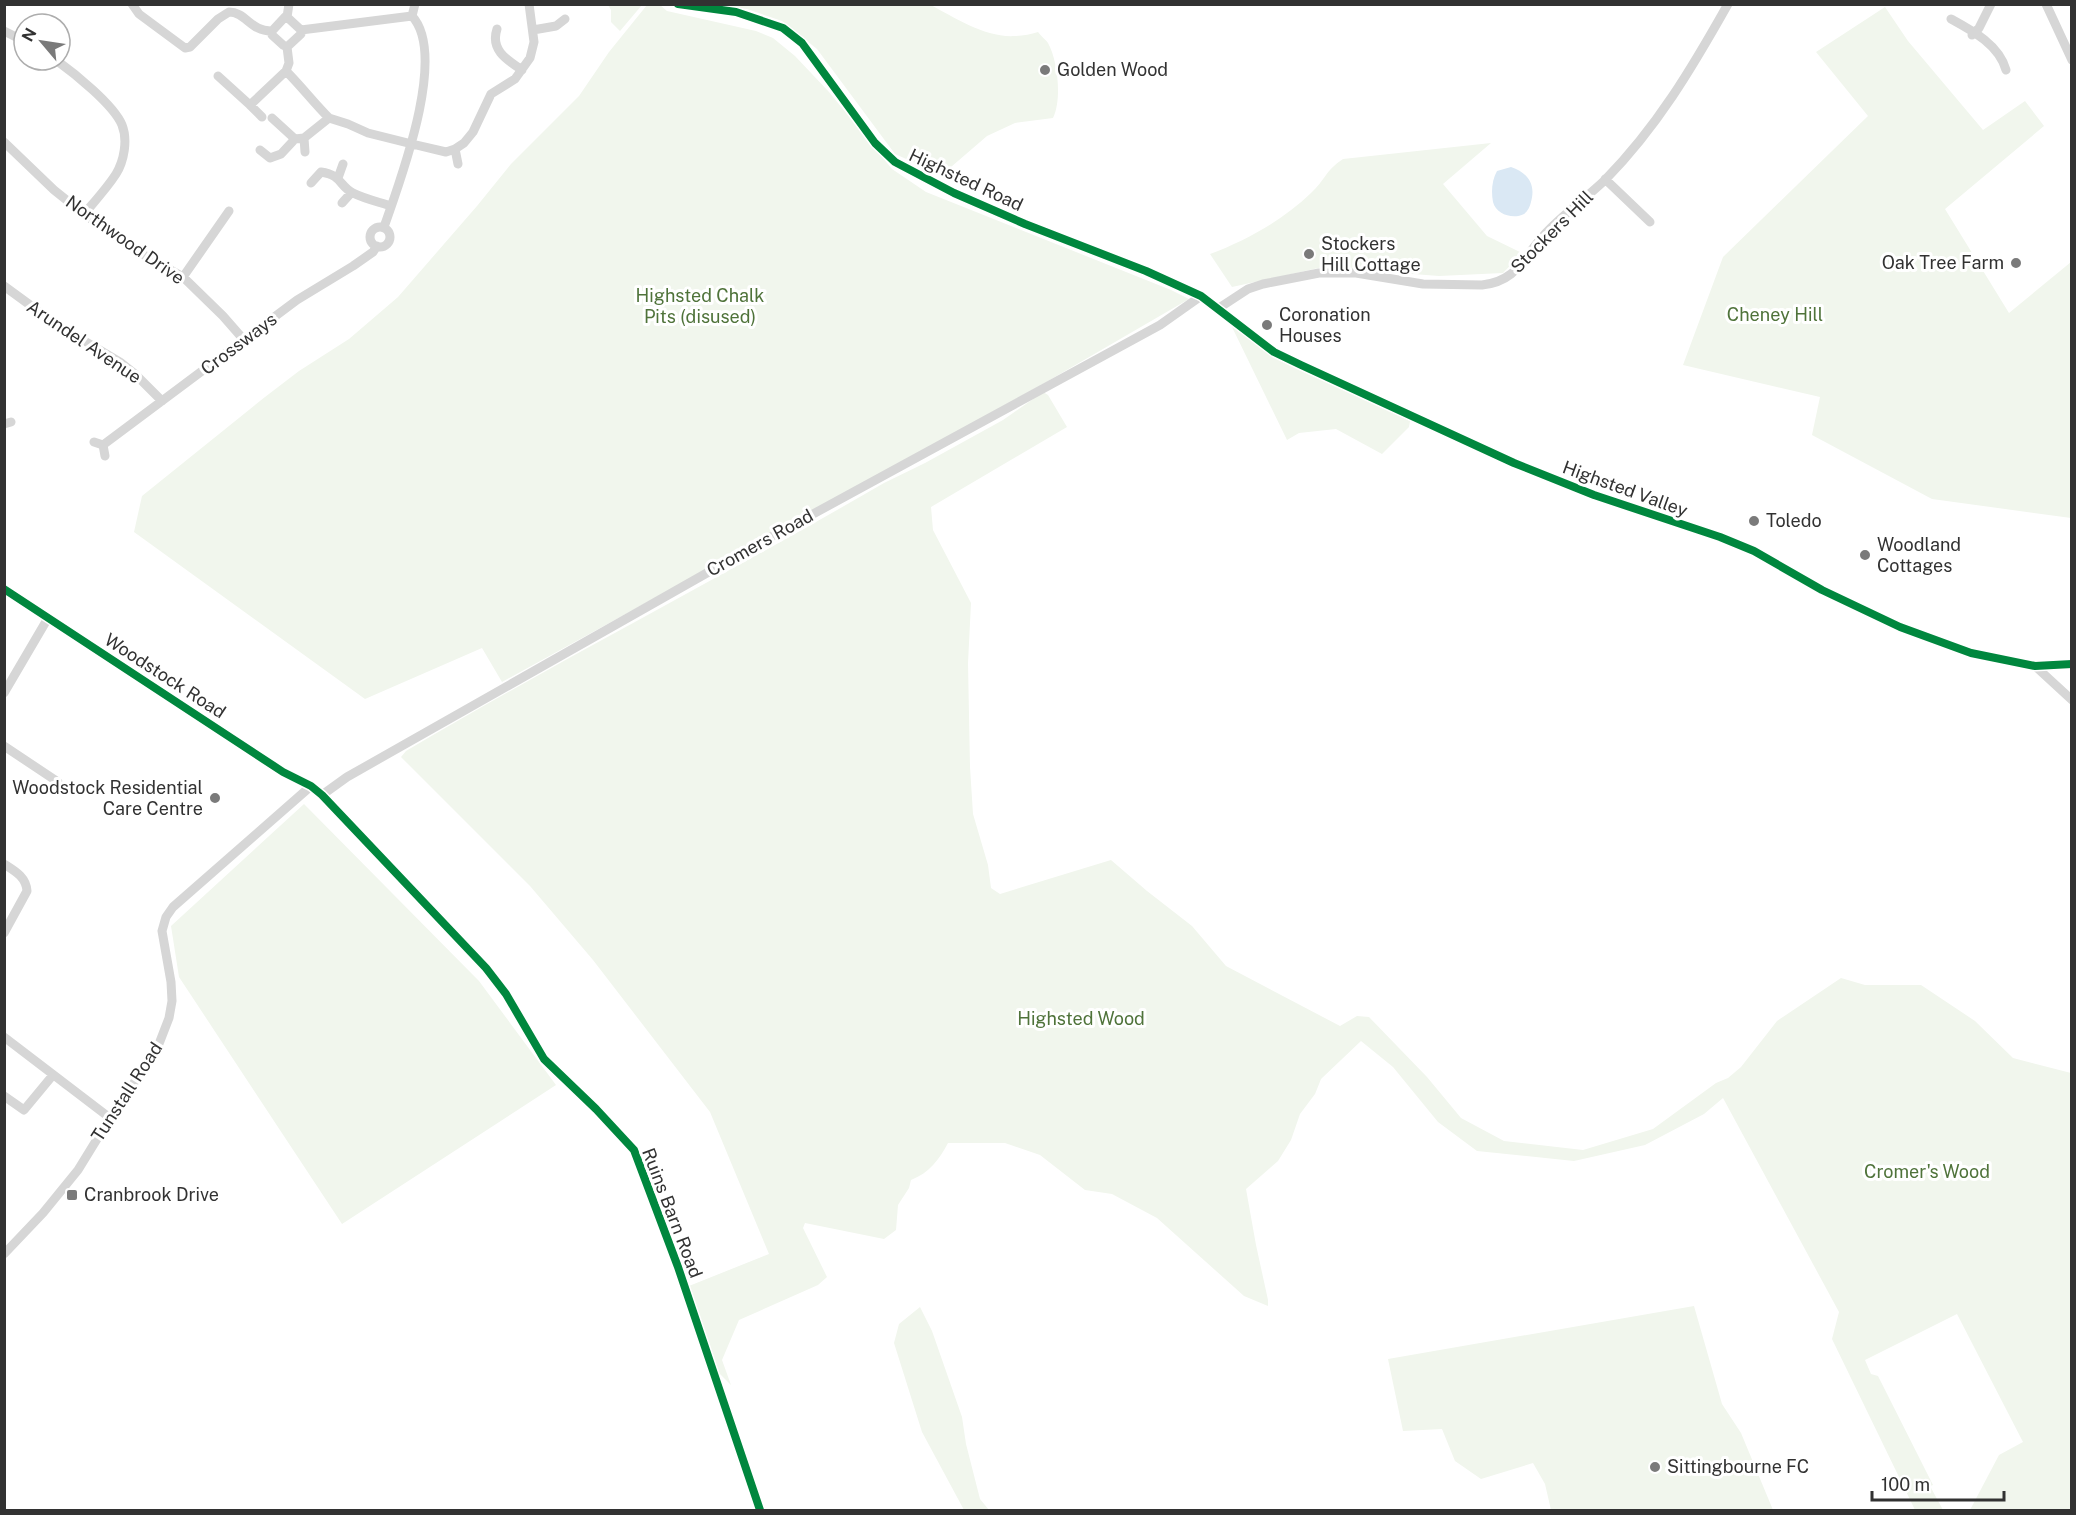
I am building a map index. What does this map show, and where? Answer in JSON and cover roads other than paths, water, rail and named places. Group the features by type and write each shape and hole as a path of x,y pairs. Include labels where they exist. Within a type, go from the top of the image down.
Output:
{"street":[{"path":"132,4 139,14 185,48 190,47 218,19 229,12 237,13 260,30 272,31"},
{"path":"272,31 287,17 289,4"},
{"path":"301,30 412,16 414,4"},
{"path":"286,71 329,118 368,133 446,152 464,143 473,132 491,93 514,79 533,51 530,4"},
{"name":"Highsted Road","path":"678,4 736,12 783,28 802,43 875,143 895,162 944,188 1025,224 1146,271 1201,296 1219,308"},
{"name":"Stockers Hill","path":"1219,308 1248,289 1319,273 1356,273 1423,284 1492,284 1507,278 1528,258 1543,236 1605,179 1665,110 1682,85 1728,4"},
{"path":"1973,34 1991,4"},
{"path":"2046,4 2072,60"},
{"name":"Crossways","path":"105,456 98,444 162,401 297,300 366,257 377,246 388,242 388,231 384,227 412,144 424,80 423,35 418,22 412,16"},
{"path":"287,17 301,30"},
{"path":"1951,19 1998,53 2006,70"},
{"path":"533,30 556,26 565,20"},
{"path":"497,29 495,40 498,50 504,58 522,70"},
{"path":"250,105 286,71 289,63 288,47 301,34 301,30"},
{"path":"272,31 272,35 288,47"},
{"path":"70,72 115,113 123,126 125,142 123,159 117,174 84,214"},
{"path":"218,76 261,117"},
{"path":"272,118 300,138 305,152"},
{"path":"260,150 270,158 276,157 329,118"},
{"name":"Northwood Drive","path":"4,142 54,190 84,214 135,250 183,277 244,340"},
{"path":"455,149 458,164"},
{"path":"338,178 342,164"},
{"path":"311,183 321,172 329,173 338,178 351,193 391,206"},
{"path":"1605,179 1650,222"},
{"path":"342,203 351,193"},
{"path":"183,277 229,211"},
{"name":"Arundel Avenue","path":"4,286 56,324 120,362 162,401"},
{"name":"Cromers Road","path":"322,795 347,777 748,550 1160,325 1201,296"},
{"name":"Highsted Valley","path":"1219,308 1274,352 1514,463 1604,499 1720,537 1754,551 1822,590 1900,627 1971,653 2035,666"},
{"name":"Woodstock Road","path":"4,589 283,772 311,786"},
{"path":"4,693 48,618"},
{"path":"2035,666 2072,664"},
{"path":"2035,666 2072,700"},
{"path":"4,746 58,782"},
{"name":"Ruins Barn Road","path":"311,786 486,968 506,994 544,1059 596,1109 634,1150 678,1267 760,1510"},
{"name":"Tunstall Road","path":"4,1254 43,1213 78,1170 157,1049 169,1018 172,1002 162,931 166,917 173,907 311,786"},
{"path":"4,864 23,878 27,884 27,891 4,933"},
{"path":"4,1037 110,1118"},
{"path":"4,1096 24,1110 53,1075"}],"place":[{"name":"Golden Wood","path":"1045,70"},
{"name":"Stockers Hill Cottage","path":"1309,254"},
{"name":"Oak Tree Farm","path":"2016,263"},
{"name":"Coronation Houses","path":"1267,325"},
{"name":"Toledo","path":"1754,521"},
{"name":"Woodland Cottages","path":"1865,555"},
{"name":"Woodstock Residential Care Centre","path":"215,798"},
{"name":"Cranbrook Drive","path":"72,1195"},
{"name":"Sittingbourne FC","path":"1655,1467"}],"park label":[{"name":"Highsted Chalk Pits (disused)","path":"700,306"},
{"name":"Cheney Hill","path":"1775,315"},
{"name":"Highsted Wood","path":"1081,1019"},
{"name":"Cromer's Wood","path":"1927,1172"}]}
